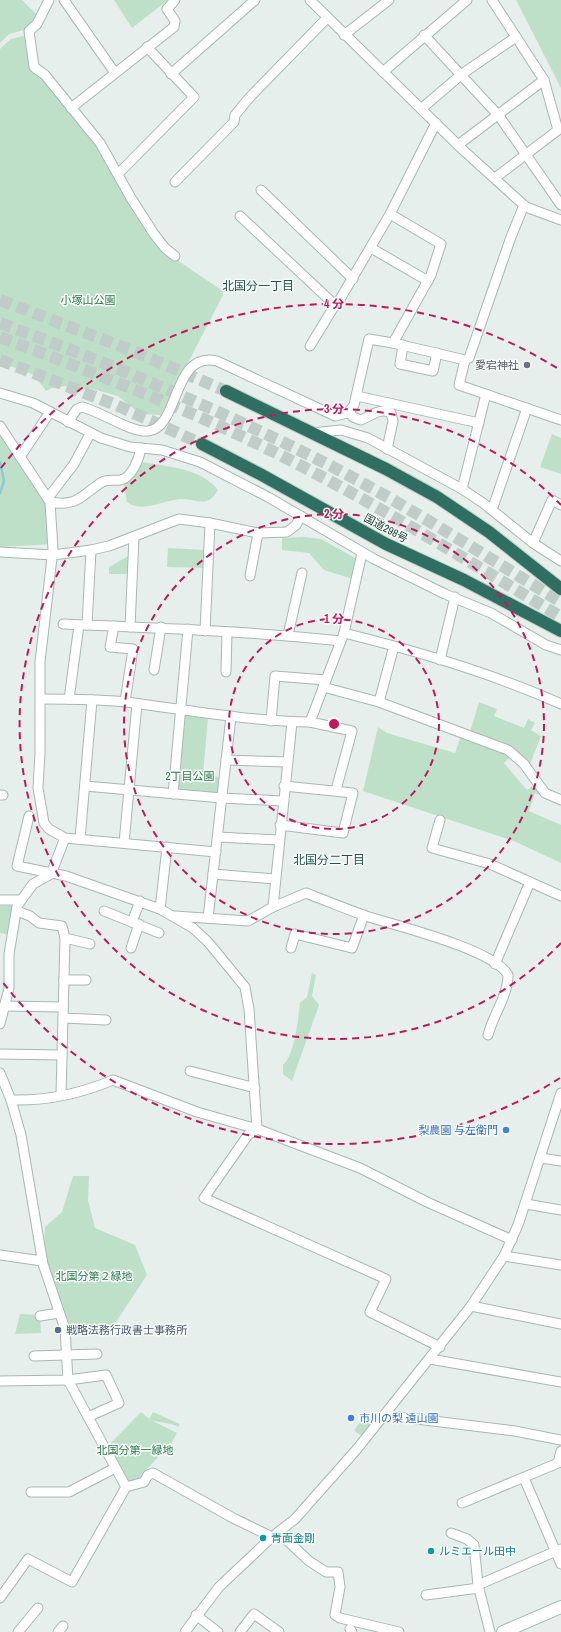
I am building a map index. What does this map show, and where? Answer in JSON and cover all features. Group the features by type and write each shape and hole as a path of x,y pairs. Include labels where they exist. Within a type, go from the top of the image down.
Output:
{"highway":[{"path":"226,391 386,468 438,497 489,532 561,589"},
{"name":"国道298号","path":"202,444 260,474 386,544 464,580 561,631"}],"street":[{"path":"48,0 37,24 29,31 34,66 45,75 100,143 131,198 154,234 164,248 176,256"},
{"path":"64,0 115,73"},
{"path":"71,108 176,24 167,9 175,0"},
{"path":"171,74 255,0"},
{"path":"310,0 344,35 458,145 524,205 561,220"},
{"path":"344,35 389,0"},
{"path":"383,72 424,35 468,0"},
{"path":"492,0 544,80 558,130 495,178"},
{"path":"176,182 234,122 235,115 250,97 327,18"},
{"path":"424,35 462,74 499,116 561,205"},
{"path":"421,108 462,74 516,38"},
{"path":"118,174 194,97 147,47"},
{"path":"458,145 499,116 544,80"},
{"path":"310,346 371,248 436,123"},
{"path":"261,190 352,279"},
{"path":"524,205 469,358 465,360 460,385 561,420"},
{"path":"390,214 441,244 436,263 428,281 394,343"},
{"path":"240,216 335,305"},
{"path":"371,248 428,281"},
{"path":"68,422 73,413 82,407 143,431 157,428 164,420 190,368 204,360 217,361 310,404 328,414 341,416 349,412 357,396 370,339 394,343 465,360"},
{"path":"403,345 400,364 432,371 437,353"},
{"path":"0,393 33,403 90,434 117,444 162,450 200,462 302,516 362,553 454,598 491,613 546,645 561,650"},
{"path":"462,489 486,394"},
{"path":"357,396 478,423"},
{"path":"492,510 527,408"},
{"path":"349,412 353,417 361,420 378,411 386,411 391,413 393,421 387,449"},
{"path":"20,457 50,412"},
{"path":"0,426 49,500 53,555 40,662 41,699 38,788 41,813 44,823 49,829 65,838 216,852"},
{"path":"312,433 336,430 353,432 412,460 462,489 492,510 533,543 561,561"},
{"path":"49,500 74,464 90,434"},
{"path":"49,500 65,504 76,502 106,480 124,478 128,475 139,458 142,448"},
{"path":"533,543 552,500 561,505"},
{"path":"0,552 53,555 91,550 110,546 180,519 210,523 258,533 287,532 296,525 302,516"},
{"path":"205,631 210,523"},
{"path":"250,576 258,533"},
{"path":"130,627 134,537"},
{"path":"69,699 83,625 91,550"},
{"path":"310,722 342,637 362,553"},
{"path":"288,635 302,573"},
{"path":"440,660 454,598"},
{"path":"62,624 342,637 394,646 440,660 510,683 561,704"},
{"path":"114,626 110,647 133,649 125,702"},
{"path":"154,670 161,628"},
{"path":"174,794 188,630"},
{"path":"226,672 227,632"},
{"path":"379,702 394,646"},
{"path":"271,721 275,676 324,683 508,750 524,764 545,792 561,800"},
{"path":"41,699 125,702 231,717 271,721 310,722 352,731 336,790"},
{"path":"80,839 92,700"},
{"path":"124,843 137,704"},
{"path":"208,918 231,717"},
{"path":"273,907 282,801 292,722"},
{"path":"226,760 287,762"},
{"path":"85,786 222,798 282,801"},
{"path":"280,825 343,833 353,792 284,786"},
{"path":"29,816 17,866 66,876 140,901 174,916 193,928 208,942 245,987 249,1009 258,1129"},
{"path":"440,820 432,848 490,864 561,896"},
{"path":"218,837 278,840"},
{"path":"0,1024 8,988 9,954 17,911 21,900 33,884 51,874 65,838"},
{"path":"160,909 167,847"},
{"path":"213,874 275,879"},
{"path":"495,964 530,882"},
{"path":"174,916 248,921 273,907 306,893 364,915 459,946 489,958 506,972 508,980 488,1035"},
{"path":"0,900 21,900"},
{"path":"131,948 140,901"},
{"path":"104,910 159,933"},
{"path":"17,911 30,916 39,923 62,926 65,938 61,1095"},
{"path":"291,948 295,934 352,948 364,915"},
{"path":"65,938 90,944"},
{"path":"64,980 86,980"},
{"path":"4,1006 63,1008"},
{"path":"63,1018 106,1020"},
{"path":"0,1054 62,1055"},
{"path":"190,1071 255,1088"},
{"path":"0,1073 11,1100 21,1135 42,1261 64,1329 68,1380 126,1487"},
{"path":"11,1100 25,1100 61,1095 98,1086 113,1080 197,1112 258,1129 360,1168 427,1202 512,1240"},
{"path":"185,1632 219,1587 275,1534 304,1510 440,1347 471,1306 504,1256 512,1240 559,1110 561,1092"},
{"path":"258,1129 248,1135 204,1198 386,1279 370,1312 440,1347"},
{"path":"541,1158 561,1161"},
{"path":"526,1204 561,1210"},
{"path":"0,1255 42,1261"},
{"path":"504,1256 561,1265"},
{"path":"471,1306 561,1324"},
{"path":"40,1316 59,1313"},
{"path":"34,1356 97,1354"},
{"path":"430,1359 561,1382"},
{"path":"0,1382 68,1380 106,1375 119,1403 88,1417"},
{"path":"384,1415 515,1431 561,1440"},
{"path":"462,1503 558,1464 561,1451"},
{"path":"31,1492 69,1492 115,1468"},
{"path":"0,1598 28,1559 72,1582 126,1487 144,1482 148,1475 153,1473 232,1518 275,1534 309,1561 326,1572 338,1572 340,1588 335,1615 353,1622 399,1632"},
{"path":"524,1478 558,1550 561,1564"},
{"path":"451,1533 467,1539 474,1545 478,1587 490,1632"},
{"path":"426,1595 478,1587 558,1550"},
{"path":"503,1632 561,1607"},
{"path":"18,1632 38,1608"},
{"path":"240,1632 254,1614 279,1632"},
{"path":"196,1616 218,1632"}],"green space":[{"path":"0,0 22,0 37,15 27,29 9,34 0,43"},
{"path":"114,0 168,0 132,28"},
{"path":"516,0 561,0 561,88"},
{"name":"小塚山公園","path":"23,36 27,37 42,78 96,145 150,237 162,250 223,291 223,295 161,415 140,414 118,396 89,388 77,391 65,386 52,388 46,391 34,375 0,362 0,49 11,39"},
{"path":"0,432 47,500 53,544 0,547"},
{"path":"552,434 561,438 561,474 540,467"},
{"path":"143,462 173,467 193,473 203,477 218,490 212,498 207,501 201,502 182,499 140,507 133,505 127,502 124,483 133,477"},
{"path":"304,537 321,539 357,559 353,579 324,570 309,553 282,550 282,538"},
{"path":"168,548 205,550 204,568 167,567"},
{"path":"130,555 129,574 109,574 109,567"},
{"path":"479,702 497,709 494,716 524,728 528,719 535,723 531,730 541,736 530,764 516,750 470,732"},
{"name":"2丁目公園","path":"183,713 208,719 203,774 219,777 219,792 215,794 176,791"},
{"path":"378,727 387,733 455,753 461,736 512,756 504,763 527,790 534,785 542,796 535,793 529,811 561,825 561,863 514,841 363,791"},
{"path":"0,906 17,906 11,935 0,933"},
{"path":"312,973 316,975 312,996 319,1005 292,1081 283,1074 283,1065 287,1060 293,1045 300,1003 307,997"},
{"name":"北国分第２緑地","path":"73,1176 89,1176 88,1200 95,1228 135,1245 147,1275 108,1334 67,1332 44,1259 45,1227 62,1212"},
{"path":"20,1314 40,1315 41,1333 15,1334"},
{"name":"北国分第一緑地","path":"141,1412 149,1419 153,1412 180,1424 178,1427 172,1424 151,1420 177,1433 172,1442 138,1479 128,1482 108,1446"},
{"path":"365,1414 374,1421 362,1436 354,1431"}],"waterway":[{"path":"0,462 4,481 0,493"}],"tunnel":[{"path":"0,300 133,351 226,391"},
{"path":"0,323 85,355 169,390 251,427 333,467 391,499 561,602"},
{"path":"0,337 102,376 202,418 268,449 380,509 561,617"},
{"path":"0,360 116,405 202,444"}],"place":[{"name":"愛宕神社","path":"527,365"},
{"name":"梨農園 与左衛門","path":"506,1130"},
{"name":"戦略法務行政書士事務所","path":"58,1330"},
{"name":"市川の梨 遠山園","path":"351,1418"},
{"name":"青面金剛","path":"263,1538"},
{"name":"ルミエール田中","path":"431,1551"}],"district":[{"name":"北国分一丁目","path":"258,286"},
{"name":"北国分二丁目","path":"329,860"}]}
